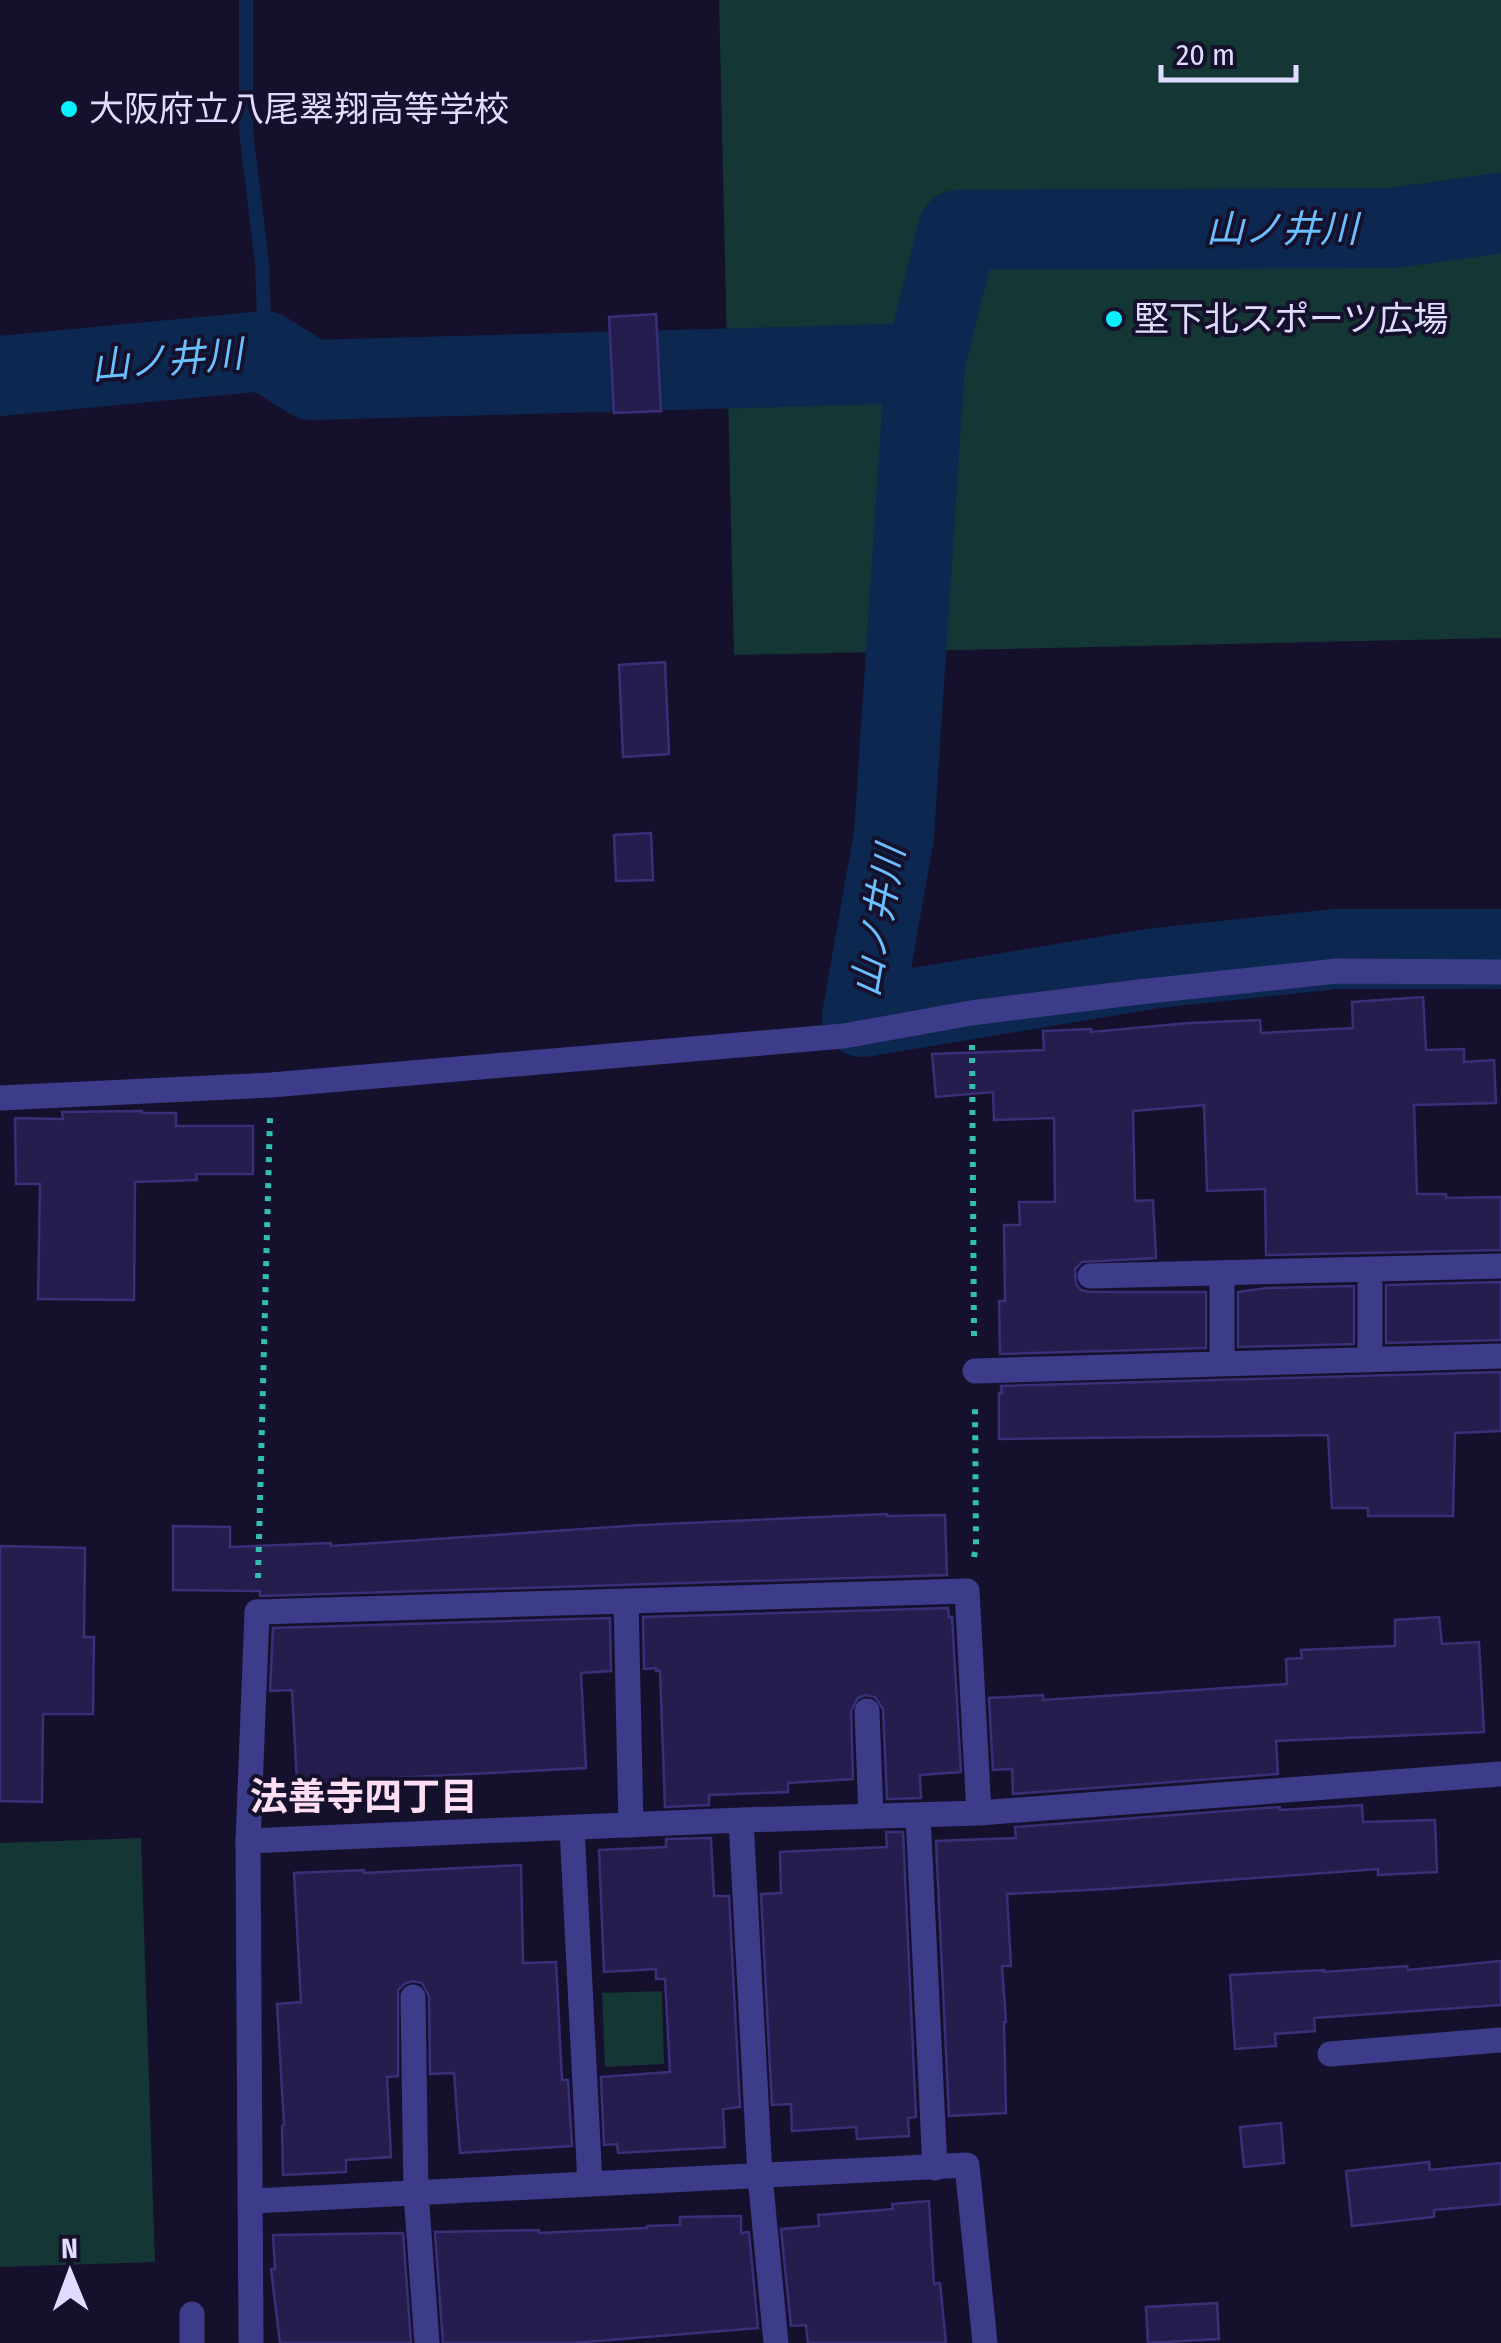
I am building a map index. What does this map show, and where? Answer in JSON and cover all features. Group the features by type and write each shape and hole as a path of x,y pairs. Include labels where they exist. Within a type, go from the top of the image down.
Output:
{"street":[{"path":"0,1098 271,1085 844,1036 972,1014 1337,971 1501,972"},
{"path":"1090,1276 1501,1266"},
{"path":"1370,1269 1370,1360"},
{"path":"1222,1274 1222,1364"},
{"path":"974,1370 1501,1356"},
{"path":"251,2343 248,1841 258,1612 967,1591 978,1813"},
{"path":"626,1600 632,1825"},
{"path":"866,1711 872,1816"},
{"path":"248,1841 978,1813 1501,1774"},
{"path":"918,1815 935,2168"},
{"path":"741,1820 760,2176 776,2343"},
{"path":"572,1827 590,2184"},
{"path":"413,1997 416,2193 427,2343"},
{"path":"1330,2054 1501,2040"},
{"path":"252,2201 967,2165 985,2343"},
{"path":"192,2314 192,2343"}],"path":[{"path":"967,1591 976,1546 972,1014"},
{"path":"258,1612 271,1085"}],"green space":[{"name":"堅下北スポーツ広場","path":"719,0 1501,0 1501,638 734,655"},
{"path":"141,1838 155,2262 0,2267 0,1843"},
{"path":"662,1991 664,2064 605,2067 602,1993"}],"building":[{"path":"656,314 661,411 614,413 609,317"},
{"path":"665,662 669,754 623,757 619,665"},
{"path":"651,833 653,880 616,881 614,835"},
{"path":"1423,997 1426,1050 1464,1049 1464,1062 1494,1060 1496,1103 1414,1105 1417,1194 1501,1197 1501,1250 1266,1255 1265,1189 1207,1191 1204,1105 1133,1111 1135,1201 1153,1200 1156,1258 1082,1262 1075,1269 1076,1284 1090,1292 1206,1292 1206,1348 1000,1354 999,1301 1005,1301 1004,1225 1020,1225 1019,1202 1055,1202 1054,1118 994,1120 993,1092 936,1097 932,1054 1044,1050 1043,1031 1091,1032 1260,1020 1261,1033 1353,1028 1352,1002"},
{"path":"62,1112 176,1113 176,1126 253,1126 253,1174 196,1174 197,1180 135,1182 134,1300 38,1299 40,1184 16,1184 15,1118 63,1119"},
{"path":"1501,1282 1501,1340 1386,1343 1386,1285"},
{"path":"1354,1286 1354,1344 1238,1347 1238,1292"},
{"path":"1501,1372 1501,1431 1455,1433 1453,1516 1368,1516 1368,1508 1332,1508 1328,1435 999,1439 1001,1386"},
{"path":"945,1515 947,1575 260,1596 260,1591 173,1590 173,1526 230,1527 230,1547 331,1546 642,1525"},
{"path":"0,1546 85,1548 84,1637 94,1637 93,1714 43,1714 42,1802 0,1801"},
{"path":"948,1608 952,1617 961,1772 920,1775 921,1798 887,1799 883,1709 875,1697 865,1695 858,1698 851,1711 853,1779 788,1783 788,1792 709,1795 709,1805 665,1807 660,1671 644,1669 643,1617"},
{"path":"1439,1617 1442,1644 1479,1642 1484,1732 1276,1741 1278,1774 1013,1794 1012,1769 993,1770 989,1698 1043,1695 1043,1700 1287,1684 1286,1659 1302,1658 1301,1650 1395,1646 1395,1620"},
{"path":"610,1618 611,1671 581,1673 586,1768 297,1783 292,1690 270,1691 273,1628"},
{"path":"1362,1805 1363,1822 1435,1820 1437,1872 1378,1875 1378,1869 1007,1894 1011,1966 1002,1966 1006,2113 949,2116 936,1841 1016,1838 1015,1827 1280,1807"},
{"path":"886,1832 903,1832 916,2117 908,2118 909,2136 857,2139 856,2127 792,2131 791,2104 772,2105 761,1894 781,1893 780,1852 887,1847"},
{"path":"711,1838 714,1896 729,1896 740,2107 723,2109 725,2147 618,2153 617,2144 604,2145 601,2077 670,2072 665,1979 656,1979 656,1969 604,1972 599,1850 666,1847 666,1839"},
{"path":"521,1865 523,1963 556,1962 562,2080 568,2080 572,2146 460,2153 454,2073 430,2074 429,1996 422,1983 412,1981 398,1990 398,2076 387,2077 391,2157 346,2160 346,2172 283,2175 277,2004 301,2002 294,1873"},
{"path":"1501,1961 1501,2005 1314,2018 1315,2031 1275,2034 1276,2046 1235,2049 1230,1975 1407,1966 1408,1970"},
{"path":"1281,2123 1284,2163 1244,2167 1240,2127"},
{"path":"1429,2162 1430,2170 1501,2163 1501,2204 1434,2210 1434,2217 1352,2226 1346,2171"},
{"path":"929,2201 934,2284 940,2283 946,2343 808,2343 806,2325 791,2326 781,2229 819,2226 818,2215 893,2209 892,2204"},
{"path":"741,2216 741,2233 749,2232 758,2328 572,2343 443,2343 435,2232 647,2228 680,2225 680,2217"},
{"path":"403,2233 411,2343 280,2343 271,2269 275,2269 273,2235"},
{"path":"1217,2303 1219,2339 1148,2343 1146,2307"}],"waterway":[{"path":"246,0 246,131 262,263 265,351"},
{"name":"山ノ井川","path":"1501,213 1392,228 958,230 925,363 894,835 862,1017 1156,968 1336,949 1501,949"},
{"name":"山ノ井川","path":"0,376 265,351 311,380 925,363"}],"place":[{"name":"大阪府立八尾翠翔高等学校","path":"69,109"},
{"name":"堅下北スポーツ広場","path":"1114,319"}],"district":[{"name":"法善寺四丁目","path":"364,1797"}]}
